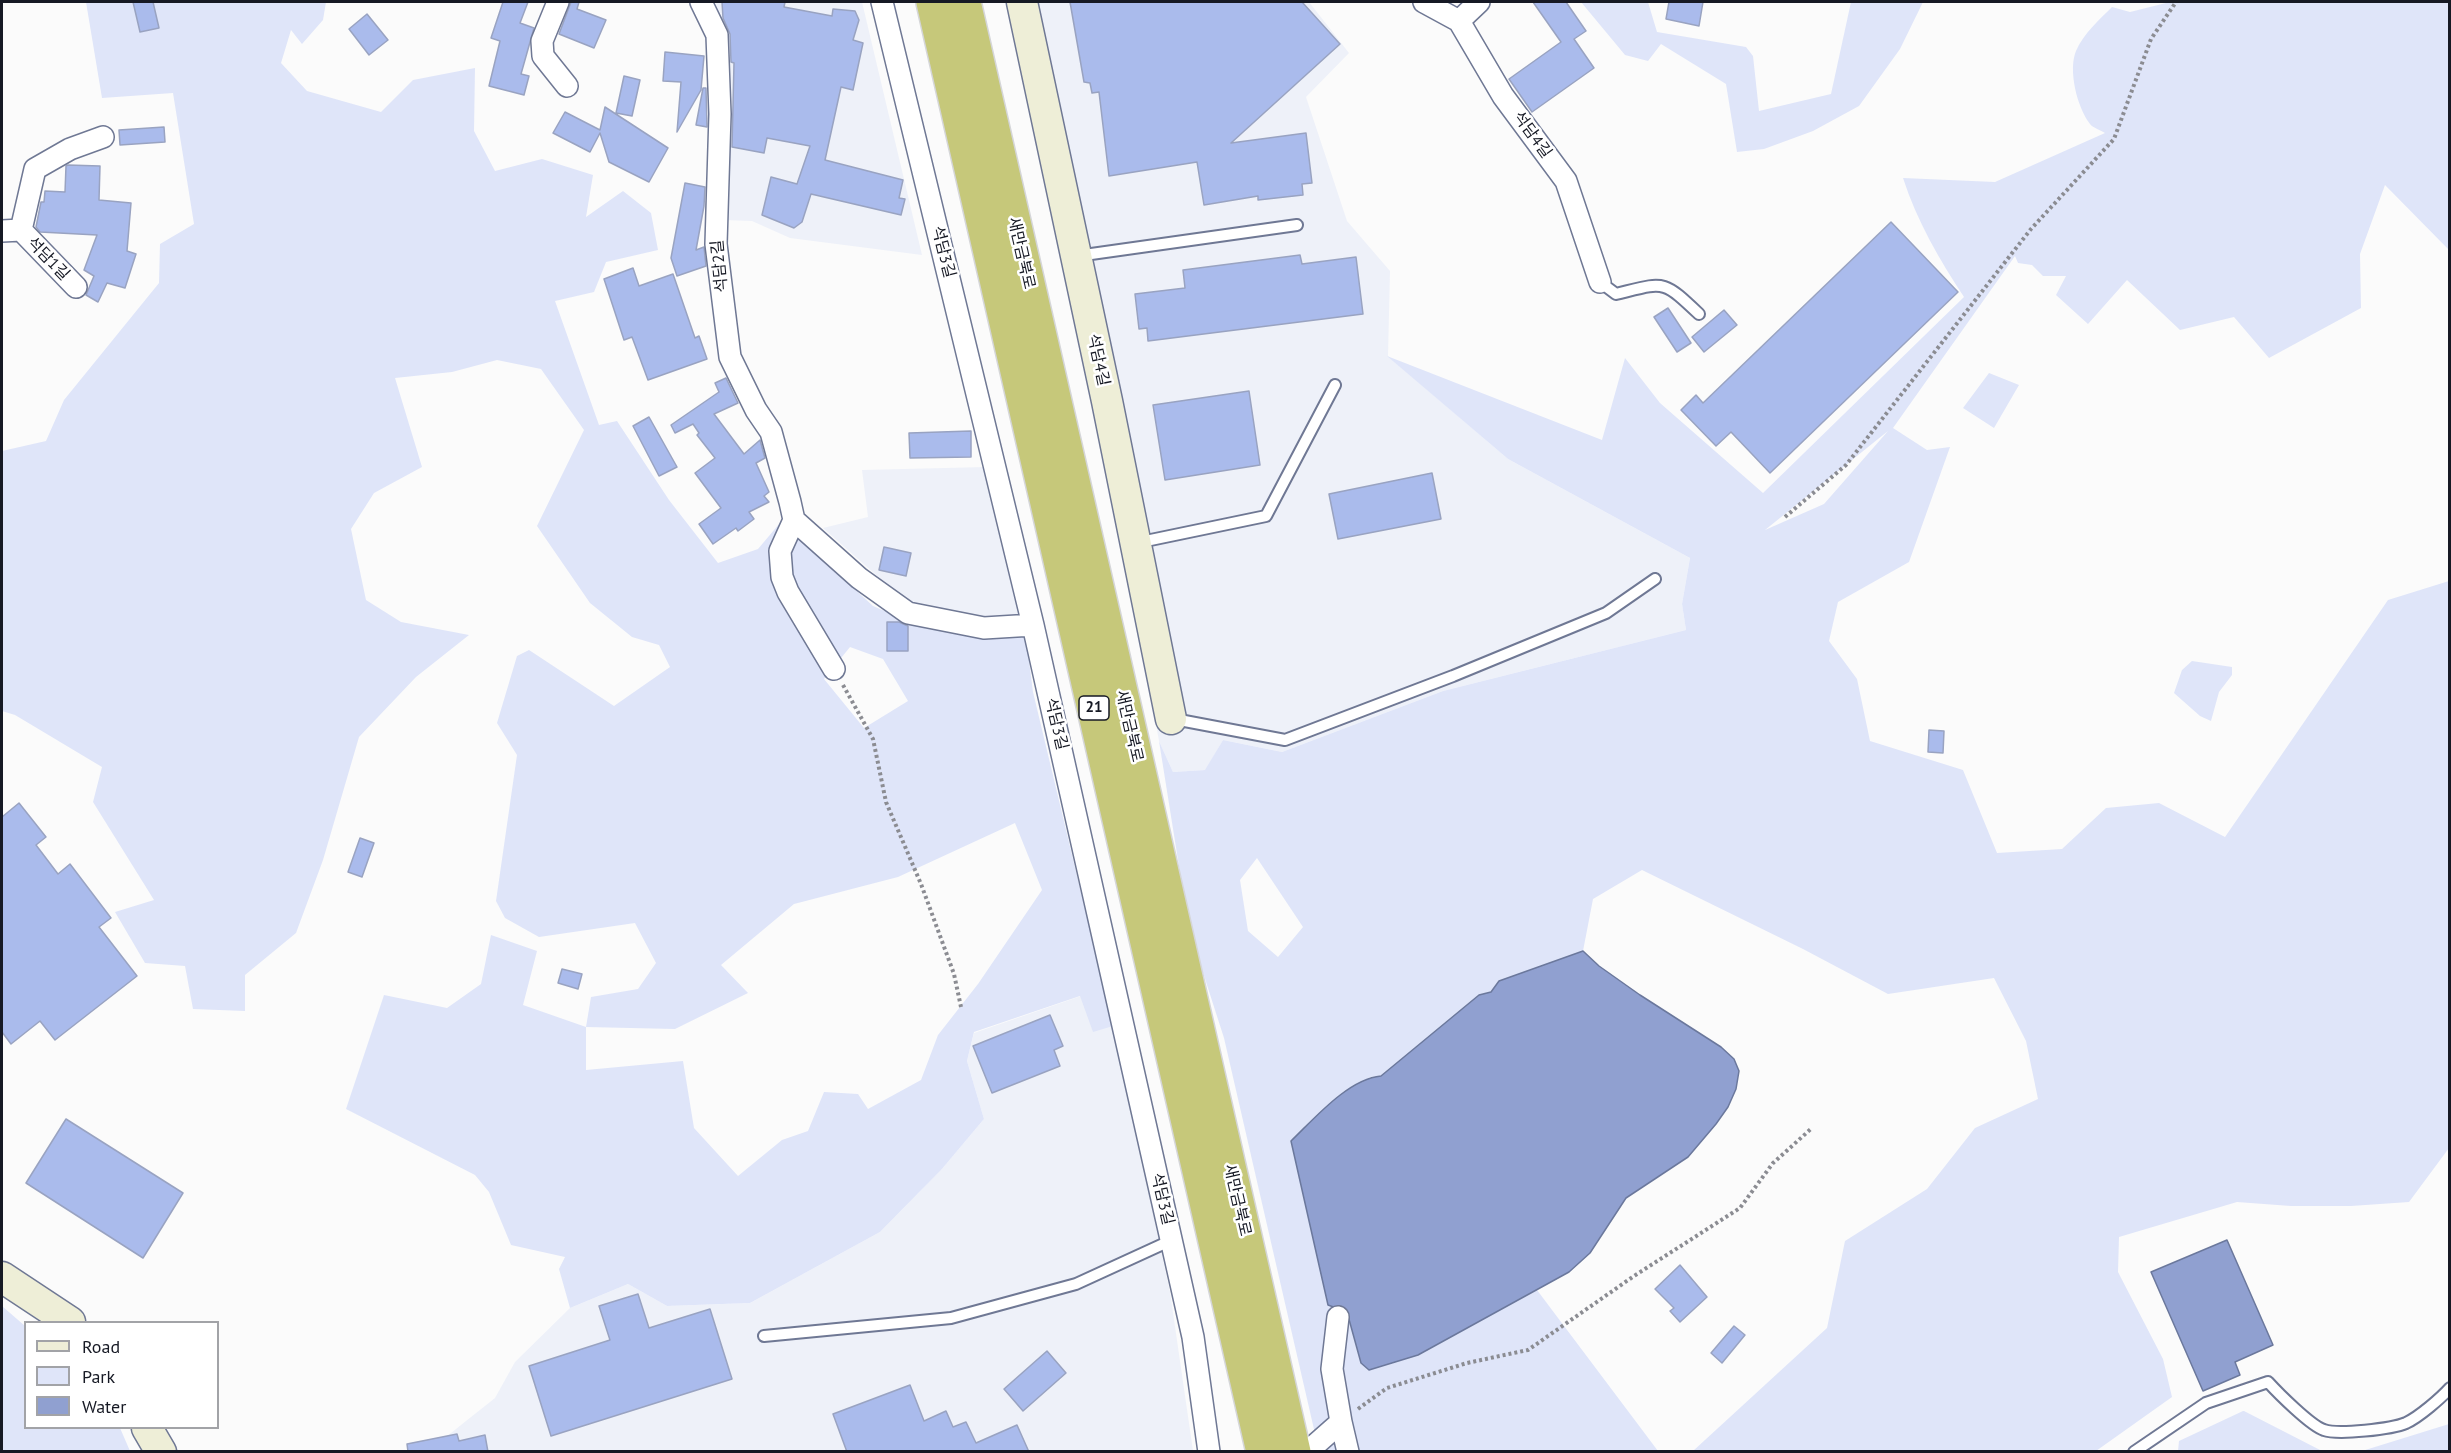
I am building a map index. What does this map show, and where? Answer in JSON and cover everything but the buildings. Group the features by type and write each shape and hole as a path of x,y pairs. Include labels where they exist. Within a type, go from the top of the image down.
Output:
{"highway":[{"name":"새만금북로","path":"933,2 1269,1410 1294,1452"},
{"name":"새만금북로","path":"964,2 1269,1410 1263,1452"}],"street":[{"path":"558,2 542,41 543,56 567,86"},
{"name":"석담2길","path":"701,2 717,35 720,114 716,244 730,357 756,410 771,432 794,520"},
{"name":"석담3길","path":"882,2 1033,625 1172,1240 1193,1337 1209,1452"},
{"name":"석담4길","path":"1022,2 1077,256 1171,719"},
{"path":"1424,2 1460,21 1479,2"},
{"name":"석담4길","path":"1460,21 1503,96 1566,181 1600,282"},
{"name":"석담1길","path":"76,287 11,230 35,170 70,149 103,137"},
{"path":"834,669 788,592 782,577 780,551 794,520 859,578 908,614 984,628 1033,625"},
{"path":"2,1277 67,1321"},
{"path":"1338,1317 1332,1369 1348,1452"},
{"path":"1307,1452 1341,1422"},
{"path":"148,1429 161,1452"}],"lane":[{"path":"1077,256 1297,225"},
{"path":"1600,282 1616,294 1657,284 1674,290 1699,314"},
{"path":"1136,543 1266,516 1335,385"},
{"path":"1171,719 1285,740 1454,676 1606,613 1655,579"},
{"path":"764,1336 951,1318 1076,1284 1172,1240"},
{"path":"2134,1452 2206,1404 2268,1382 2281,1396 2323,1430 2355,1432 2406,1423 2450,1388"}],"path":[{"path":"1785,517 1846,465 2031,229 2114,139 2151,39 2176,2"},
{"path":"834,669 873,739 886,802 921,884 954,974 960,1007"},
{"path":"1341,1422 1387,1388 1467,1363 1528,1350 1634,1276 1740,1208 1773,1164 1812,1128"}],"shaded area":[{"path":"716,2 862,2 922,255 790,238 752,221 723,220 727,153"},
{"path":"1027,2 1309,2 1349,53 1306,97 1347,221 1390,271 1388,356 1508,459 1690,558 1682,604 1686,630 1443,691 1282,752 1223,740 1206,770 1173,772 1159,741"},
{"path":"986,467 1021,616 1000,621 910,605 823,528 868,517 862,470"},
{"path":"1081,996 1113,1026 1170,1292 1193,1451 427,1452 495,1398 515,1362 570,1308 628,1284 667,1306 750,1303 880,1232 942,1169 984,1119 967,1061 974,1033"}],"green space":[{"path":"86,2 326,2 323,20 302,44 291,30 281,63 307,91 381,112 413,80 475,68 474,131 495,171 542,159 593,175 586,217 623,191 651,213 658,250 606,262 594,292 555,301 599,425 617,421 669,500 718,563 758,549 785,517 798,537 873,606 927,629 1026,637 1033,692 1113,1026 1093,1032 1080,996 974,1032 967,1061 984,1119 942,1169 880,1232 750,1303 667,1306 628,1284 570,1308 559,1269 565,1257 511,1245 489,1192 475,1175 346,1109 384,995 447,1008 481,984 491,935 537,951 523,1005 586,1027 591,997 638,989 656,963 635,923 539,937 505,918 496,901 517,755 497,723 517,656 529,650 614,706 670,667 659,645 632,637 590,603 537,526 584,430 541,369 497,360 452,372 395,378 422,467 374,493 351,529 366,600 401,622 469,635 416,677 359,737 323,860 296,933 245,975 245,1011 193,1009 185,966 145,963 115,912 154,900 93,802 102,767 15,715 2,711 2,451 46,441 64,400 159,283 160,244 194,224 173,93 102,98","holes":["850,647 883,659 908,701 864,728 824,679","1015,823 1042,890 978,984 938,1035 921,1080 868,1109 858,1094 824,1092 808,1131 782,1140 738,1176 694,1128 683,1061 586,1070 586,1027 675,1029 748,993 721,965 794,904 898,877"]},
{"path":"1581,2 1648,2 1657,32 1746,47 1753,56 1759,111 1831,94 1851,2 1923,2 1900,49 1859,106 1813,131 1764,149 1737,152 1726,84 1661,44 1648,61 1625,55"},
{"path":"2170,2 2449,2 2449,250 2385,185 2360,254 2361,308 2269,358 2234,317 2180,330 2127,280 2088,324 2056,295 2066,276 2043,276 2032,265 2018,263 2015,256 1893,428 1927,450 1950,447 1909,562 1838,602 1829,641 1857,679 1870,741 1963,770 1997,853 2062,849 2106,808 2159,803 2225,837 2388,600 2449,581 2449,1148 2409,1202 2351,1206 2291,1206 2237,1202 2119,1237 2118,1272 2163,1359 2172,1397 2096,1451 1693,1451 1827,1328 1845,1241 1927,1189 1975,1128 2038,1099 2026,1041 1994,978 1888,994 1803,949 1642,870 1593,899 1583,951 1499,981 1491,992 1479,995 1396,1065 1381,1076 1370,1077 1305,1128 1347,1312 1369,1370 1418,1355 1537,1290 1658,1451 1319,1451 1224,1038 1189,929 1159,741 1173,772 1205,770 1223,740 1282,752 1443,691 1686,630 1682,604 1690,558 1508,459 1387,356 1602,440 1625,358 1660,403 1763,493 1964,297 1929,239 1903,178 1995,182 2105,133 2091,125 2081,108 2073,78 2074,59 2083,39 2112,7 2130,12","holes":["1888,431 1824,504 1765,530","1257,858 1303,927 1278,957 1248,931 1240,880"]},
{"path":"1989,373 2019,385 1994,428 1963,408"},
{"path":"2192,661 2232,667 2232,675 2219,692 2211,721 2200,716 2174,693 2182,670"},
{"path":"2,1306 24,1325 24,1429 120,1429 130,1451 2,1451"},
{"path":"2244,1411 2322,1451 2178,1451 2179,1441"},
{"path":"2449,1424 2449,1451 2362,1451"}],"water":[{"path":"1583,951 1599,966 1721,1047 1734,1059 1739,1071 1736,1089 1728,1107 1688,1157 1626,1198 1590,1253 1569,1272 1418,1355 1369,1370 1361,1363 1347,1312 1328,1305 1291,1141 1332,1101 1356,1084 1381,1076 1479,995 1491,992 1499,981"},
{"path":"2227,1240 2273,1345 2235,1362 2240,1375 2203,1391 2151,1272"}]}
